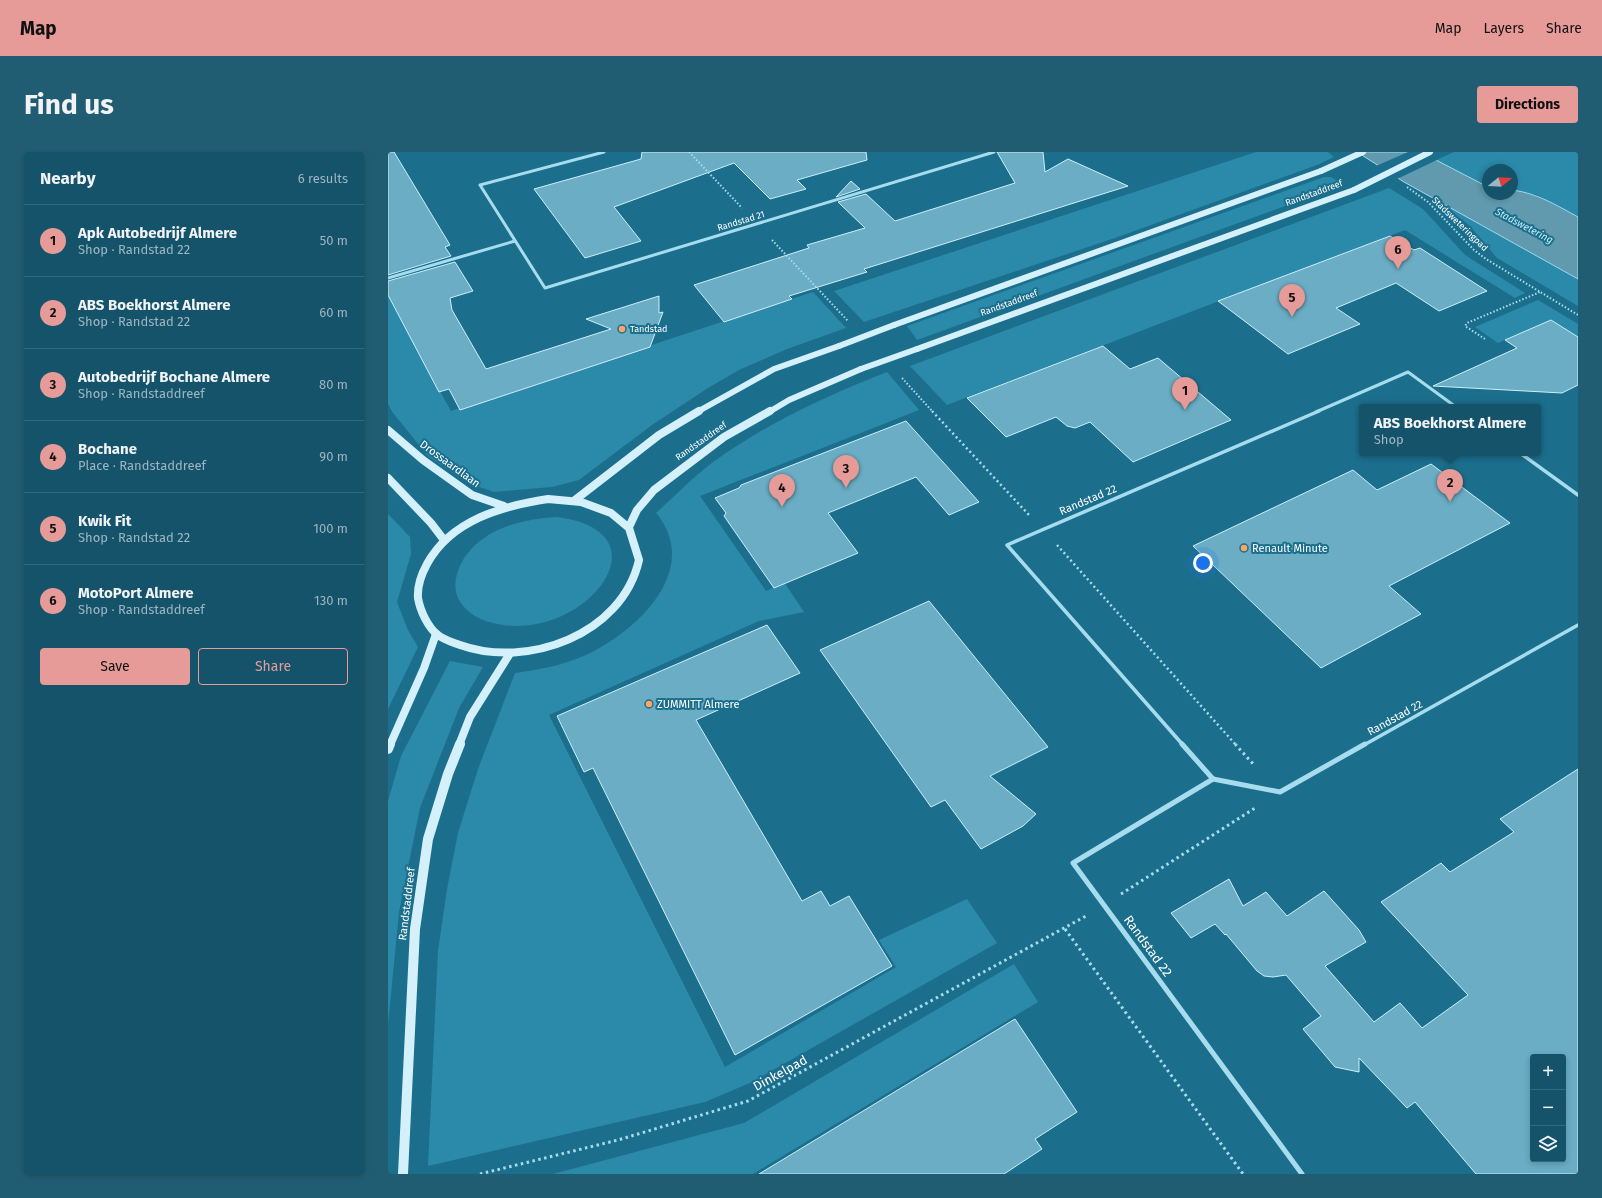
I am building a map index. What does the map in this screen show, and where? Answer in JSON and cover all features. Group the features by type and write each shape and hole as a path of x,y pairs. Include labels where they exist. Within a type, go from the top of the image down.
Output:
{"main road":[{"name":"Randstaddreef","path":"575,500 659,434 717,399 774,369 1321,171 1362,152"},
{"name":"Randstaddreef","path":"629,527 637,510 654,490 724,437 789,400 861,369 1354,190 1430,152"},
{"name":"Drossaardlaan","path":"388,430 424,460 472,495 504,506"},
{"path":"388,478 432,523 444,540"},
{"path":"548,498 575,500 610,511 629,527 639,558 629,590 607,615 580,634 554,645 509,654 484,653 462,647 436,634 417,602 419,581 427,562 444,540 472,520 504,506 548,498"},
{"path":"388,749 424,668 436,634"},
{"name":"Randstaddreef","path":"404,1171 415,929 428,839 448,774 470,717 509,654"}],"street":[{"name":"Randstad 21","path":"604,152 480,185 545,288 994,152"},
{"path":"388,278 515,241"},
{"name":"Randstad 22","path":"1302,1174 1073,863 1213,779 1007,545 1263,436 1408,372 1452,404"},
{"path":"1524,456 1578,495"},
{"name":"Randstad 22","path":"1280,792 1578,625"},
{"path":"1213,779 1280,792"}],"path":[{"name":"Stadsweteringpad","path":"1406,187 1428,202 1474,250 1578,315"},
{"path":"791,260 851,324"},
{"path":"1485,339 1466,326 1467,323 1540,292"},
{"path":"898,374 1043,529 1280,792"},
{"name":"Dinkelpad","path":"480,1174 618,1140 748,1101 1065,929 1105,905 1280,792"},
{"path":"1065,929 1243,1174"}],"shaded area":[{"path":"1256,152 1328,152 1334,157 1317,165 1115,238 864,322 834,291"},
{"path":"1454,152 1578,152 1578,217 1537,195 1518,191 1518,164 1482,164 1482,185 1436,160"},
{"path":"1324,177 1331,177 1339,182 1337,187 917,340 907,326"},
{"path":"1389,188 1423,209 1465,255 1525,293 1515,298 1405,230 947,405 910,366"},
{"path":"1433,197 1578,279 1578,306 1497,258 1470,226"},
{"path":"388,289 421,357 451,411 813,292 846,328 787,349 739,370 708,388 652,425 579,480 552,487 494,492 468,483 428,456 393,413 388,404"},
{"path":"1538,300 1578,324 1578,337 1551,320 1498,343 1475,327"},
{"path":"887,372 919,410 700,496 766,591 784,582 804,612 759,621 549,715 725,1067 896,967 879,940 967,899 997,943 752,1082 705,1102 428,1166 438,951 447,889 458,833 478,769 515,673 536,670 585,656 612,640 647,611 660,593 669,574 672,554 668,533 656,513 691,480 713,462 754,435 797,411"},
{"path":"388,514 410,537 411,554 397,602 408,630 418,647 388,709"},
{"path":"556,517 591,527 608,543 611,563 602,584 583,603 557,618 526,626 488,622 468,611 458,598 455,588 458,571 474,546 485,537 512,525 541,518"},
{"path":"450,661 483,667 459,708 420,808 399,912 388,1025 388,801 401,756"},
{"path":"1014,964 1038,1002 753,1174 553,1174 744,1123"}],"water":[{"name":"Stadswetering","path":"1357,152 1428,152 1436,160 1482,184 1482,200 1518,200 1518,191 1546,200 1578,217 1578,279 1404,182"}],"pier":[{"path":"1408,152 1431,152 1439,159 1397,179 1376,166"}],"building":[{"path":"388,152 394,152 450,245 445,247 451,256 388,275"},
{"path":"642,152 866,152 867,160 797,180 806,189 770,199 734,163 614,207 641,241 585,258 534,189 641,159"},
{"path":"997,152 1043,152 1045,172 1068,159 1128,186 864,269 867,272 789,296 792,299 724,322 694,285 809,248 807,245 865,228 838,202 866,194 895,221 1015,183"},
{"path":"851,181 860,189 836,197"},
{"path":"1390,236 1414,250 1420,248 1487,291 1439,311 1396,283 1336,308 1360,324 1288,354 1218,301"},
{"path":"455,262 473,291 450,298 452,310 486,369 611,329 586,319 659,296 659,313 663,312 650,347 460,410 449,389 439,392 388,295 388,281"},
{"path":"1551,320 1578,337 1578,385 1562,393 1433,386 1517,348 1505,340"},
{"path":"1103,346 1130,369 1158,358 1231,420 1133,462 1090,422 1075,428 1067,426 1056,417 1006,437 967,398"},
{"path":"906,421 979,502 949,515 916,477 828,513 858,553 774,588 724,516 726,513 715,498 739,488 741,485"},
{"path":"1431,464 1510,523 1389,586 1421,614 1321,668 1193,546 1353,470 1377,490"},
{"path":"929,601 1048,747 990,776 1036,814 1023,826 981,849 945,800 931,807 820,650"},
{"path":"767,625 800,673 696,720 802,901 821,891 830,906 849,896 892,966 735,1055 593,768 584,772 557,716"},
{"path":"1578,769 1578,1174 1476,1174 1415,1102 1407,1108 1359,1058 1359,1072 1335,1067 1303,1029 1321,1016 1286,975 1273,977 1264,976 1257,971 1226,934 1225,935 1215,924 1191,938 1171,913 1229,879 1243,906 1266,892 1287,916 1324,891 1359,930 1366,942 1325,966 1374,1022 1400,1003 1422,1028 1468,995 1381,902 1441,863 1450,872 1514,832 1500,819"},
{"path":"1015,1019 1077,1112 1035,1139 1042,1149 1004,1174 759,1174"}],"place":[{"name":"MotoPort Almere","path":"1398,269"},
{"name":"Kwik Fit","path":"1292,317"},
{"name":"Tandstad","path":"622,329"},
{"name":"Apk Autobedrijf Almere","path":"1185,410"},
{"name":"Autobedrijf Bochane Almere","path":"846,488"},
{"name":"ABS Boekhorst Almere","path":"1450,502"},
{"name":"Bochane","path":"782,507"},
{"name":"Renault Minute","path":"1244,548"},
{"name":"ZUMMITT Almere","path":"649,704"}]}
